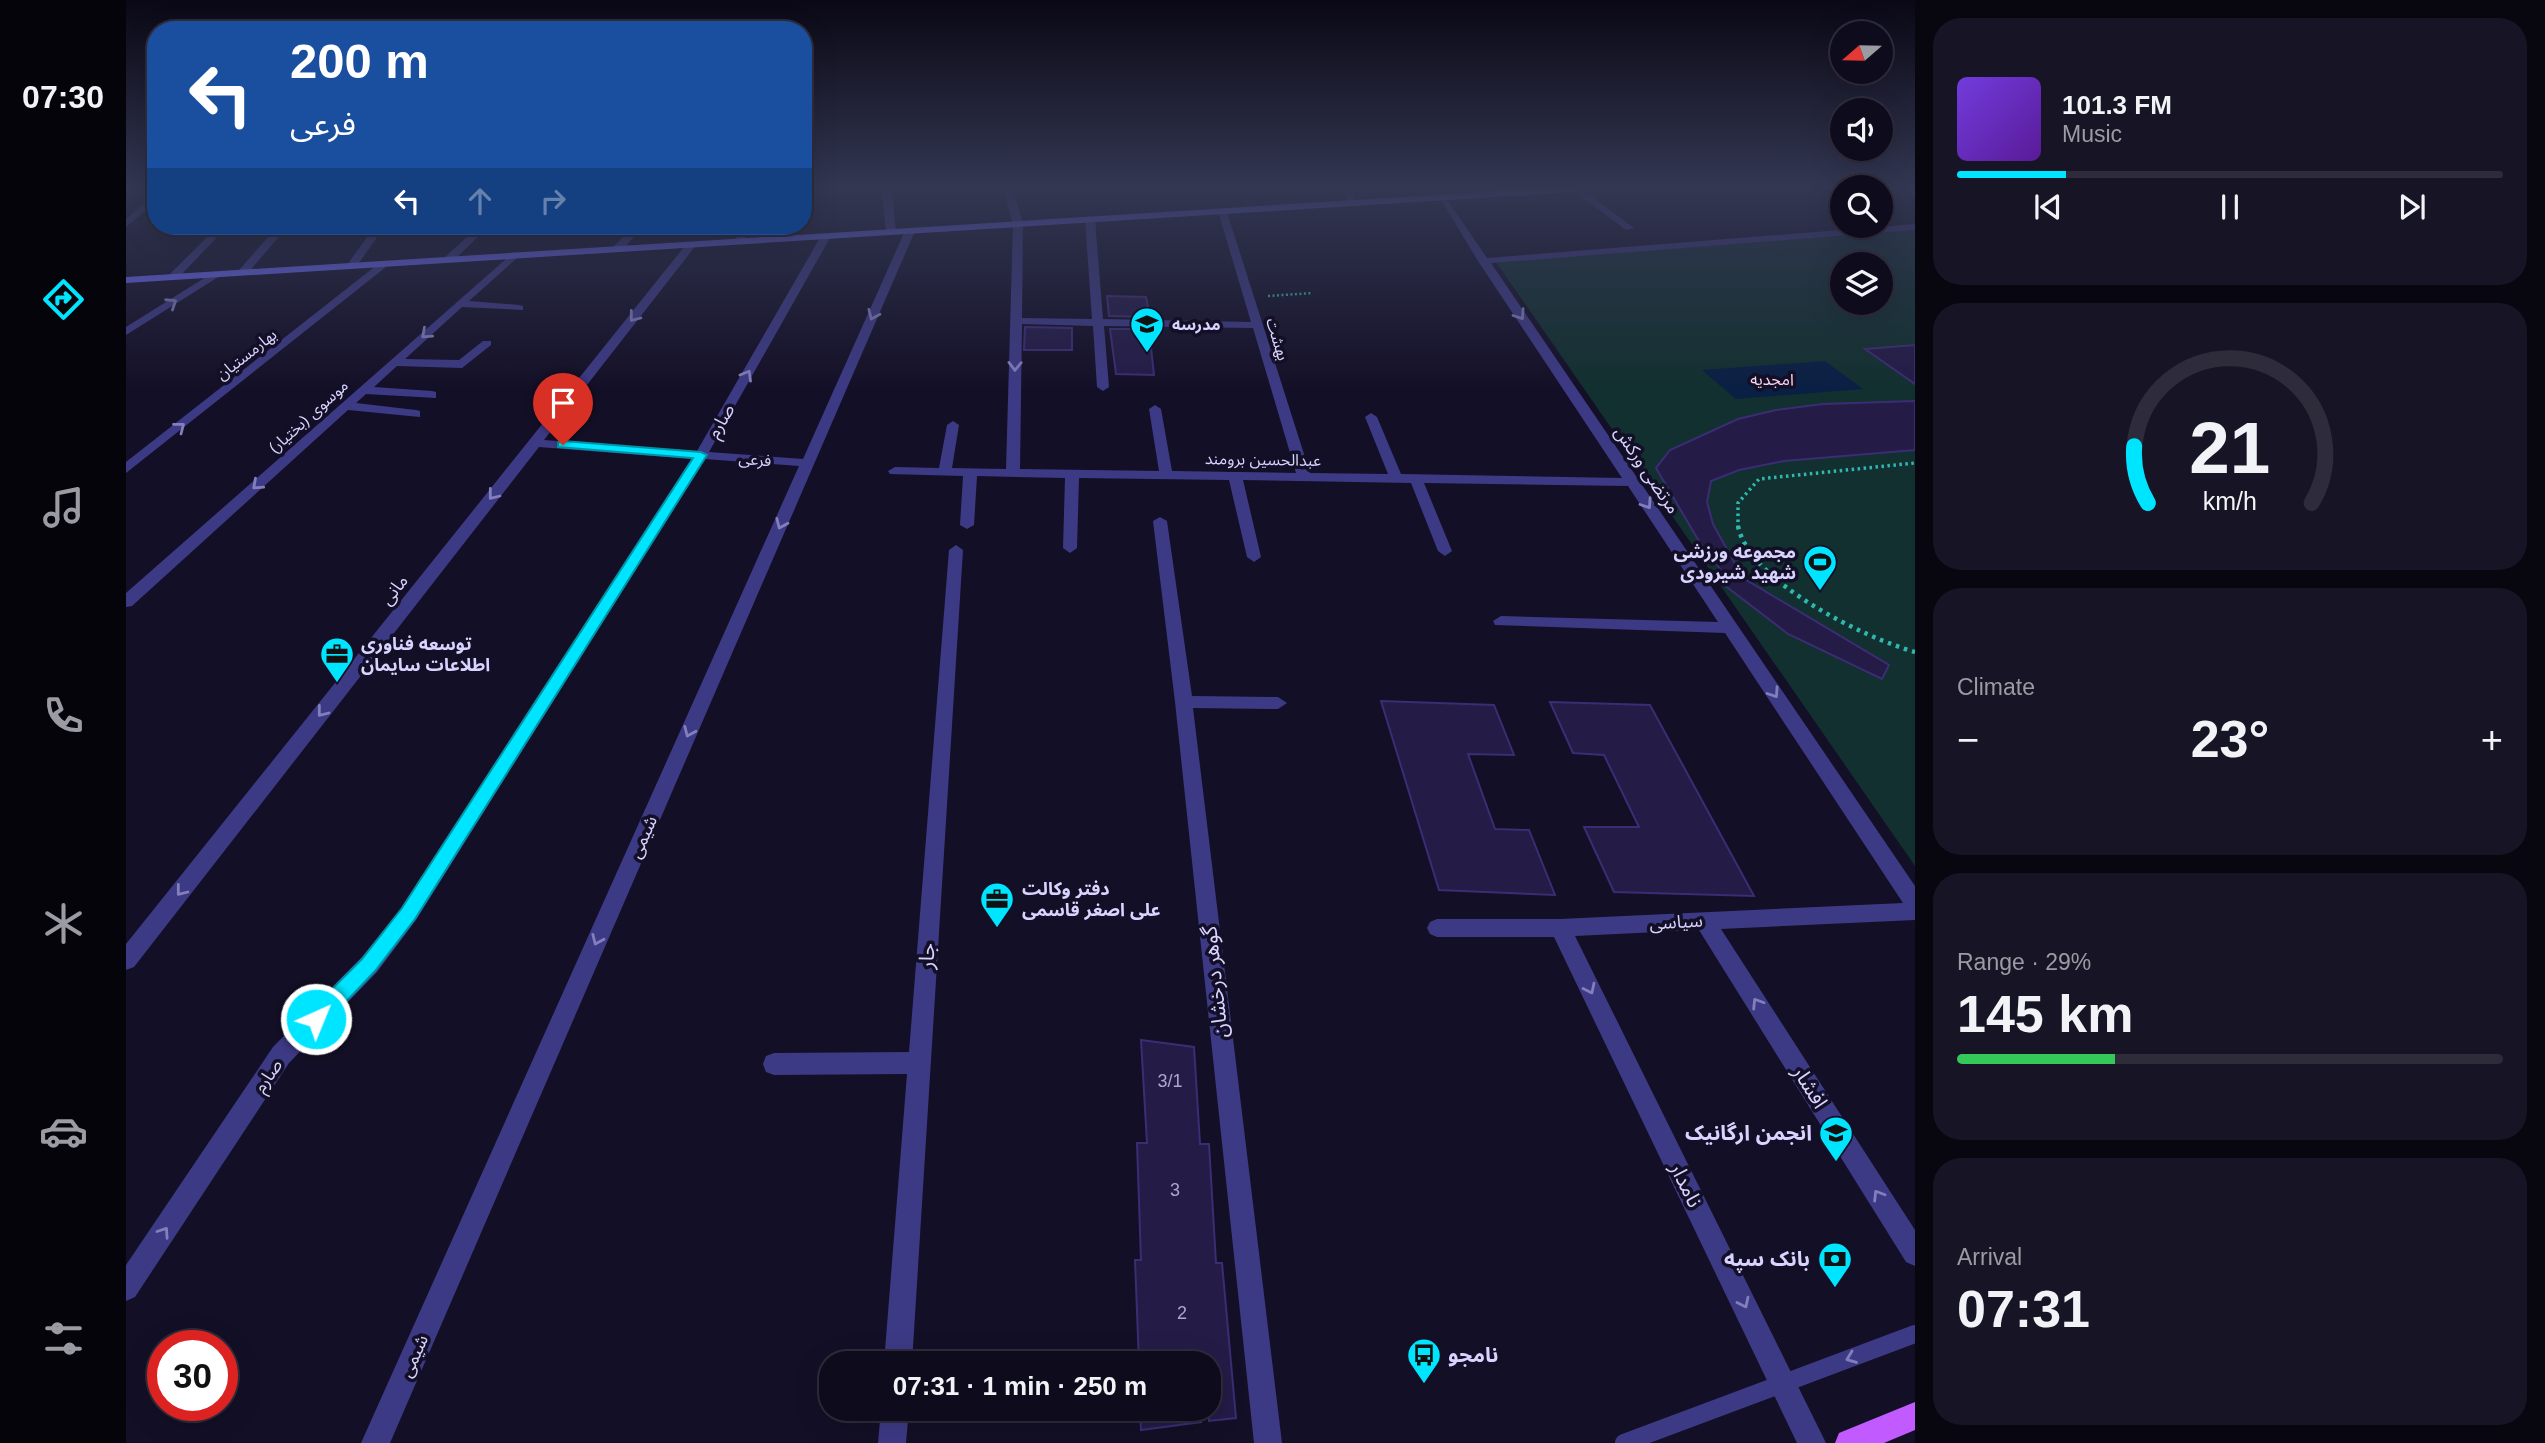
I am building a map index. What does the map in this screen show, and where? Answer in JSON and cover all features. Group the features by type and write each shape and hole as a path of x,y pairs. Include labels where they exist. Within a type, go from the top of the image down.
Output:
{"main road":[{"path":"126,279 492,256"},
{"path":"1849,1443 1915,1416"}],"street":[{"path":"173,277 193,256"},
{"path":"243,272 257,256"},
{"path":"352,265 358,256"},
{"name":"موسوی (بختیار)","path":"126,602 512,256"},
{"name":"مانی","path":"126,960 535,443 678,256"},
{"name":"صارم","path":"126,1289 281,1055 369,965 409,914 701,455 814,256"},
{"name":"شیمی","path":"375,1443 807,463 891,256"},
{"path":"1013,473 1017,256"},
{"path":"1093,256 1103,387"},
{"name":"بهشت","path":"1237,256 1304,477"},
{"name":"مرتضی ورکش","path":"1480,256 1915,903"},
{"path":"1483,261 1542,256"},
{"name":"بهارمستیان","path":"126,469 386,263"},
{"path":"126,332 218,274"},
{"path":"459,304 519,307"},
{"path":"1016,321 1258,325"},
{"path":"395,362 457,365 467,362 487,343"},
{"path":"363,390 432,395"},
{"path":"345,406 416,414"},
{"path":"1155,409 1166,475"},
{"path":"1371,417 1396,478"},
{"path":"946,472 953,425"},
{"name":"فرعی","path":"535,443 807,463"},
{"name":"عبدالحسین برومند","path":"895,471 1632,482"},
{"path":"967,525 970,472"},
{"path":"1070,548 1072,473"},
{"path":"1235,476 1254,557"},
{"path":"1416,479 1445,551"},
{"name":"گوهر درخشان","path":"1160,521 1184,702 1268,1443"},
{"name":"جار","path":"899,1351 956,550"},
{"path":"1501,621 1730,628"},
{"path":"1184,702 1278,702"},
{"name":"سیاسی","path":"1437,928 1560,928 1915,911"},
{"name":"افشار","path":"1704,921 1915,1253"},
{"name":"نامدار","path":"1560,928 1812,1443"},
{"path":"774,1064 919,1063"},
{"path":"892,1443 894,1421"}],"lane":[{"path":"1624,1443 1915,1334"}],"path":[{"path":"1249,297 1313,293"},
{"path":"1915,463 1759,479 1741,493 1735,503 1741,535 1754,556 1787,589 1843,626 1878,642 1915,652"}],"green space":[{"name":"مجموعه ورزشی شهید شیرودی","path":"1570,256 1830,256 1830,315 1893,315 1893,256 1915,256 1915,866 1496,262"}],"water":[{"path":"1825,361 1863,389 1736,399 1702,370"}],"building":[{"path":"1107,296 1146,297 1150,317 1109,316"},
{"path":"1025,327 1072,328 1072,350 1024,350"},
{"path":"1110,329 1149,329 1154,375 1116,374"},
{"path":"1915,345 1915,384 1865,349"},
{"path":"1915,401 1915,450 1784,461 1739,470 1711,481 1707,502 1713,524 1743,578 1889,665 1882,679 1788,634 1719,581 1724,574 1700,543 1656,468 1670,450 1738,419 1776,410 1823,404"},
{"path":"1381,701 1494,705 1514,755 1468,754 1495,829 1529,830 1555,895 1439,890"},
{"path":"1550,702 1650,705 1754,896 1614,892 1584,827 1639,827 1604,755 1573,753"},
{"path":"1141,1040 1194,1047 1200,1144 1209,1144 1216,1263 1222,1263 1236,1418 1221,1420 1221,1351 1139,1351 1135,1260 1141,1260 1137,1143 1147,1143"},
{"path":"1141,1421 1201,1421 1201,1422 1141,1430"}],"place":[{"name":"مدرسه","path":"1147,354"},
{"name":"مجموعه ورزشی شهید شیرودی","path":"1820,592"},
{"name":"توسعه فناوری اطلاعات سایمان","path":"337,684"},
{"name":"دفتر وکالت علی اصغر قاسمی","path":"997,929"},
{"name":"انجمن ارگانیک","path":"1836,1163"},
{"name":"بانک سپه","path":"1835,1289"},
{"name":"نامجو","path":"1424,1385"}],"district":[{"name":"امجدیه","path":"1772,379"}],"route":[{"path":"316,1019 369,965 409,914 701,455 563,445"}]}
